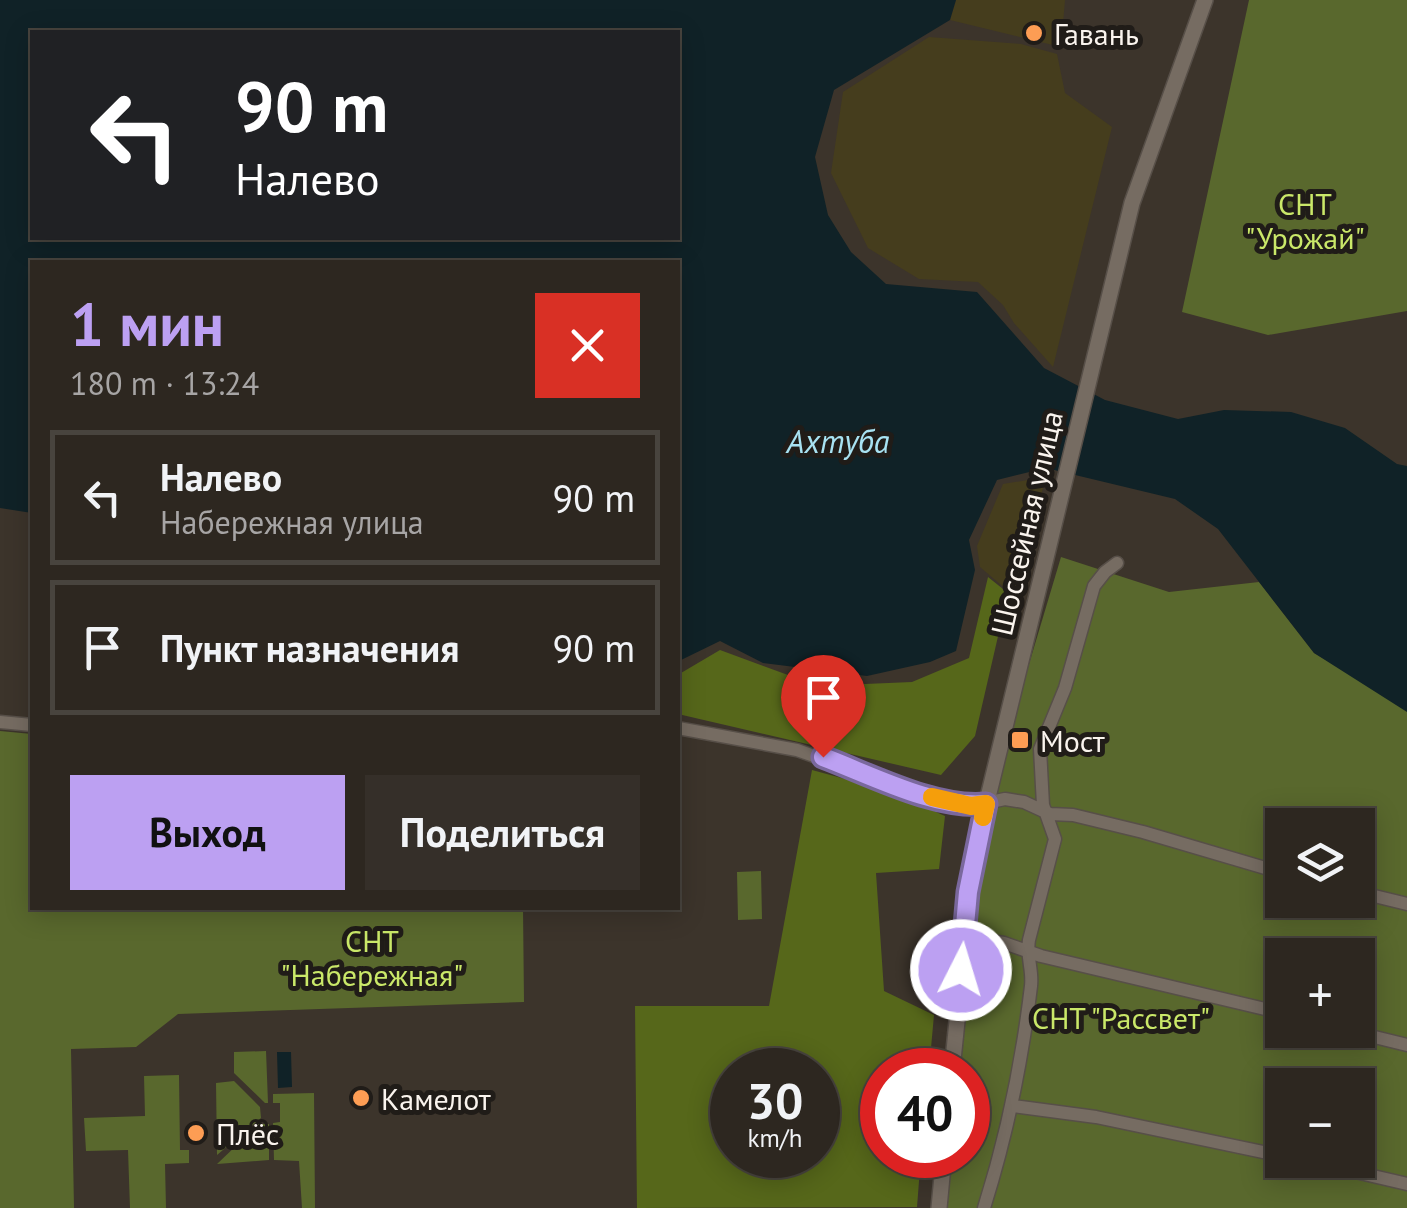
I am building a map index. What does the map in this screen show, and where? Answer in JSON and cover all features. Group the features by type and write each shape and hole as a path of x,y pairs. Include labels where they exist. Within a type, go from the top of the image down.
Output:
{"street":[{"name":"Шоссейная улица","path":"954,1048 974,856 1054,518 1140,176 1205,0"},
{"path":"984,1208 1013,1106 1032,979 1027,950 1054,839 1046,810 1040,749 1065,688 1094,586 1117,563"},
{"path":"0,722 30,725"},
{"path":"680,728 797,750 941,801 971,806 1004,799 1050,814 1073,815 1143,832 1265,867"},
{"path":"1375,896 1407,904"},
{"path":"964,938 1004,943 1265,1010"},
{"path":"1375,1038 1407,1046"},
{"path":"1013,1106 1096,1118 1265,1153"},
{"path":"1375,1177 1407,1184"},
{"path":"939,1208 942,1178"}],"green space":[{"name":"СНТ \"Урожай\"","path":"1249,0 1407,0 1407,311 1268,335 1182,312"},
{"name":"СНТ \"Рассвет\"","path":"1061,557 1169,592 1259,582 1314,653 1407,707 1407,1208 942,1208 945,1178 990,1178 990,1048 957,1048 978,859 1012,721"},
{"path":"988,577 1008,593 975,736 941,775 680,714 680,672 720,650 818,686 912,682 969,658"},
{"name":"СНТ \"Набережная\"","path":"0,731 30,734 30,910 523,910 524,1002 178,1014 136,1047 71,1049 74,1208 0,1208"},
{"path":"812,770 886,790 945,816 939,869 876,873 884,991 934,1015 931,1048 860,1048 860,1178 919,1178 917,1207 637,1208 635,1006 769,1006"},
{"path":"761,871 762,919 738,920 737,872"},
{"path":"266,1051 268,1103 234,1073 234,1052"},
{"path":"179,1075 180,1150 189,1150 189,1163 165,1164 166,1208 130,1208 128,1150 86,1151 84,1118 145,1116 144,1076"},
{"path":"234,1081 260,1107 261,1118 217,1155 216,1083"},
{"path":"314,1093 315,1208 302,1208 299,1161 274,1160 273,1123 280,1122 280,1103 273,1103 273,1094"},
{"path":"259,1124 269,1124 269,1160 217,1164"}],"sand":[{"name":"Гавань","path":"956,0 1065,0 1061,47 950,20"},
{"path":"929,37 1021,44 1057,54 1065,93 1112,127 1053,367 1003,305 978,282 919,279 868,248 831,173 843,92"},
{"path":"1046,477 1014,596 980,567 977,546 1003,484"}],"water":[{"name":"Ахтуба","path":"0,0 956,0 950,20 834,90 815,157 828,215 851,252 886,284 977,292 1044,368 1105,400 1178,419 1224,410 1291,412 1345,428 1397,464 1407,466 1407,712 1314,653 1218,529 1175,499 1046,468 997,480 969,540 975,570 956,651 930,662 867,676 763,663 720,641 680,661 680,260 30,260 30,513 0,508"},
{"path":"277,1052 291,1052 292,1087 278,1088"}],"slow traffic":[{"path":"932,797 971,806 986,804 983,817"}],"place":[{"name":"Гавань","path":"1034,33"},
{"name":"Мост","path":"1020,740"},
{"name":"Камелот","path":"361,1098"},
{"name":"Плёс","path":"196,1133"}],"route":[{"path":"823,757 941,801 986,804 968,892 961,970"}]}
